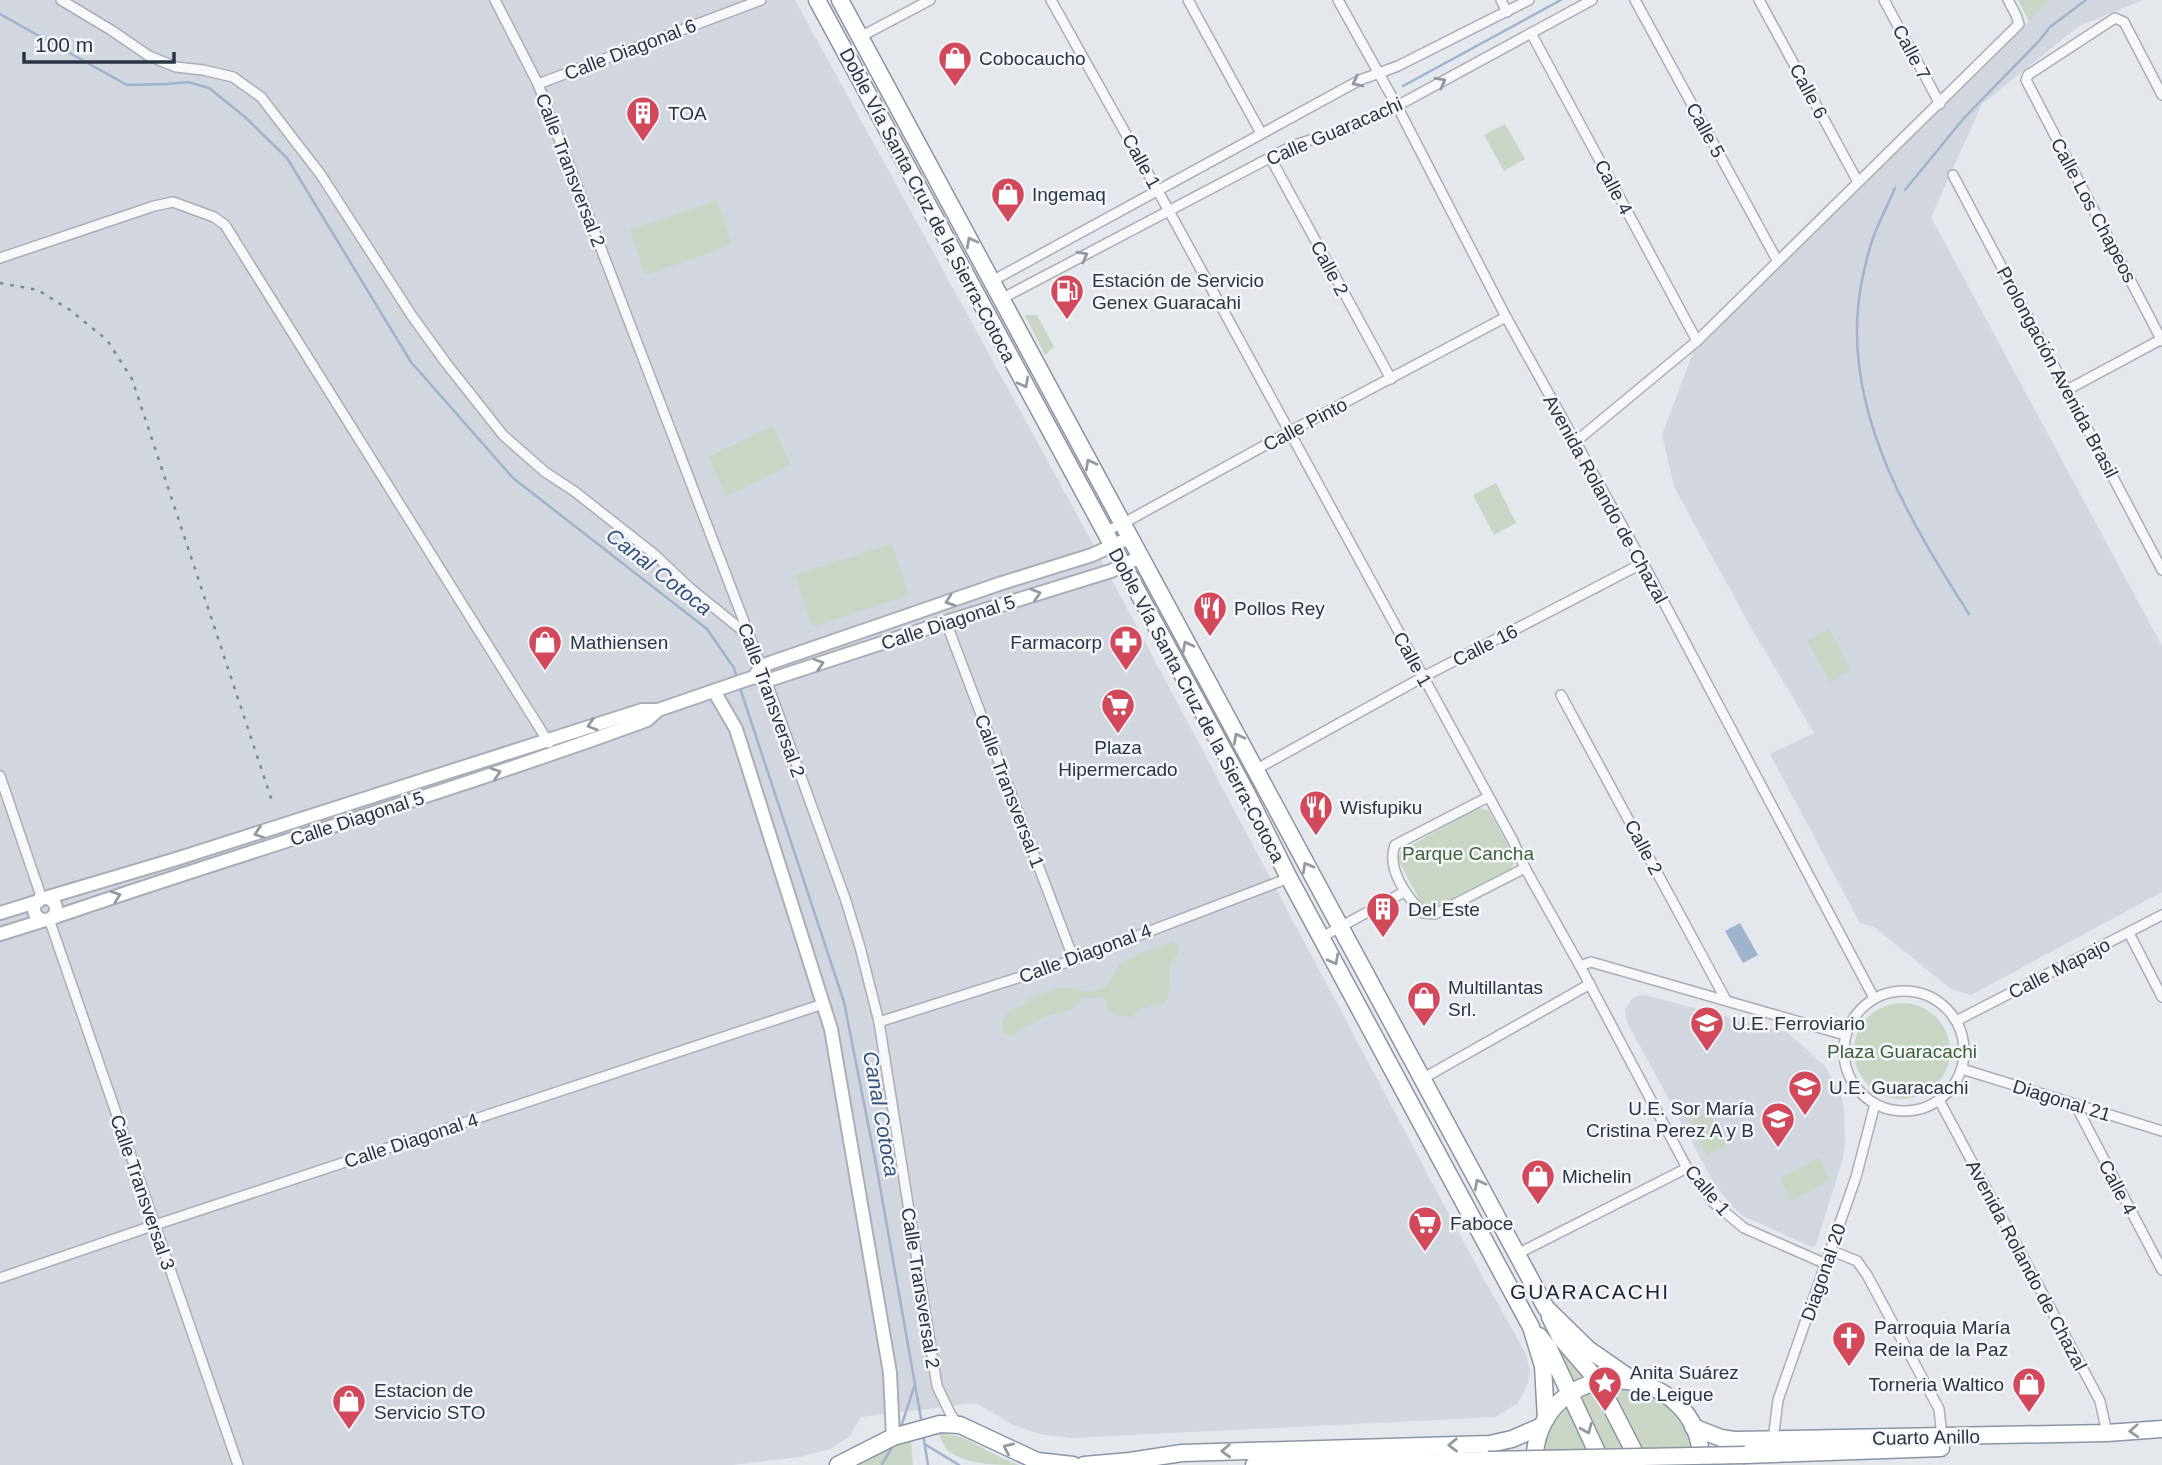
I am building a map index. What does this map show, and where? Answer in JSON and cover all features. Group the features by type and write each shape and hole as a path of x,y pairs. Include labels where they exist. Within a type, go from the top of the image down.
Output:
{"highway":[{"name":"Doble Vía Santa Cruz de la Sierra-Cotoca","path":"817,0 1245,790 1531,1327 1545,1375 1544,1422 1537,1436 1534,1465"},
{"name":"Doble Vía Santa Cruz de la Sierra-Cotoca","path":"840,0 1546,1308 1588,1349 1634,1381"},
{"path":"1546,1308 1560,1337 1598,1381 1641,1465"},
{"path":"1531,1327 1549,1349 1603,1465"},
{"path":"1489,1452 1544,1422 1558,1403 1570,1393 1584,1385 1616,1379 1653,1387 1672,1400 1693,1427 1701,1465"},
{"path":"838,1465 893,1437 940,1424 960,1425 1037,1461 1073,1465"},
{"name":"Cuarto Anillo","path":"1693,1427 1734,1440 2162,1430"},
{"path":"1084,1465 1182,1453 1745,1455 2021,1444 2107,1433"},
{"path":"1718,1465 1721,1452 1734,1440"},
{"path":"1254,1465 1489,1452 1505,1453 1511,1465"},
{"path":"1130,1461 1167,1465"}],"street":[{"path":"61,0 149,57 176,67 233,77 261,97 321,176 412,316 503,436 545,472 574,491 645,547 749,637"},
{"name":"Calle Transversal 2","path":"495,0 538,84 749,637 758,676 846,901 878,1022 937,1386 951,1415 960,1425"},
{"name":"Calle Diagonal 6","path":"538,84 761,0"},
{"path":"860,37 930,0"},
{"name":"Calle 1","path":"1051,0 1170,211 1590,984 1687,1168 1714,1203 1744,1228 1826,1264"},
{"path":"1188,0 1261,133"},
{"name":"Avenida Rolando de Chazal","path":"1338,0 1874,998"},
{"path":"1501,0 1507,12"},
{"name":"Calle Guaracachi","path":"992,281 1360,80 1398,66 1529,0"},
{"name":"Calle Guaracachi","path":"1001,299 1294,145 1350,128 1397,106 1592,0"},
{"name":"Calle 5","path":"1635,0 1777,260"},
{"name":"Calle 6","path":"1759,0 1858,182"},
{"name":"Calle 7","path":"1884,0 1940,104"},
{"path":"1574,443 1697,341 2019,24 2008,0"},
{"name":"Calle Los Chapeos","path":"2162,95 2124,22 2115,19 2028,75 2026,80 2162,340"},
{"name":"Calle 4","path":"1531,33 1697,341"},
{"name":"Calle 2","path":"1270,157 1391,379"},
{"name":"Prolongación Avenida Brasil","path":"1953,175 2162,570"},
{"path":"0,258 173,202 214,217 225,225 554,754"},
{"name":"Calle Pinto","path":"1104,532 1126,531 1289,432 1506,317"},
{"path":"2067,390 2162,340"},
{"name":"Calle Diagonal 5","path":"758,676 1113,547 1126,531"},
{"name":"Calle Diagonal 5","path":"0,913 446,774 547,739 642,710 658,710 728,685 1111,572 1140,557"},
{"name":"Calle 16","path":"1255,771 1423,677 1643,564"},
{"name":"Calle Transversal 1","path":"946,622 1074,960"},
{"path":"714,691 736,729 833,1042 889,1364 893,1437"},
{"name":"Calle 2","path":"1561,695 1726,1000"},
{"name":"Calle Diagonal 5","path":"0,934 177,874 554,754 648,720 658,710"},
{"path":"446,774 451,788"},
{"path":"0,776 42,899 35,911 38,917 48,919"},
{"path":"377,795 382,810"},
{"path":"1488,797 1395,845 1392,853 1404,892 1423,913 1435,914 1525,868"},
{"name":"Calle Diagonal 4","path":"878,1022 1074,960 1289,877"},
{"path":"1322,937 1404,892"},
{"name":"Calle Mapajo","path":"1956,1020 2162,915"},
{"name":"Calle Transversal 3","path":"48,919 238,1465"},
{"path":"2129,933 2162,997"},
{"path":"1580,966 1591,962 1845,1035"},
{"path":"1422,1079 1590,984"},
{"path":"1896,991 1920,992 1947,1008 1956,1020 1964,1052 1962,1069 1949,1091 1924,1108 1891,1110 1875,1104 1859,1092 1848,1075 1843,1055 1845,1035 1851,1020 1861,1007 1874,998 1896,991"},
{"name":"Calle Diagonal 4","path":"0,1278 823,1004"},
{"name":"Diagonal 21","path":"1962,1069 2162,1131"},
{"name":"Avenida Rolando de Chazal","path":"1939,1100 2100,1401 2107,1433"},
{"name":"Diagonal 20","path":"1773,1440 1778,1400 1856,1177 1875,1104"},
{"name":"Calle 4","path":"2075,1104 2162,1270"},
{"path":"1517,1254 1687,1168"},
{"path":"1830,1250 1857,1261 1867,1275 1939,1409 1941,1437"}],"shaded area":[{"path":"0,0 795,0 1086,531 1469,1252 1526,1354 1530,1372 1528,1383 1518,1403 1495,1417 1071,1438 1039,1434 1013,1425 976,1403 861,1417 850,1436 830,1449 800,1457 732,1465 0,1465"},
{"path":"2018,0 2143,0 2079,26 1982,104 1931,217 2162,646 2162,892 1971,995 1951,989 1874,927 1860,923 1770,754 1814,733 1754,633 1674,487 1662,435 1695,347 2029,21"},
{"path":"1639,995 1788,1033 1824,1065 1840,1093 1844,1108 1845,1140 1843,1158 1816,1245 1812,1247 1743,1216 1715,1185 1627,1022 1625,1009 1633,998"}],"green space":[{"path":"2018,0 2048,0 2029,21"},
{"path":"1505,124 1525,159 1504,171 1484,135"},
{"path":"717,200 732,245 645,275 630,230"},
{"path":"1025,315 1037,315 1054,347 1045,355"},
{"path":"773,426 791,465 726,496 708,457"},
{"path":"1496,483 1516,523 1494,535 1473,495"},
{"path":"892,544 909,595 812,627 795,575"},
{"path":"1829,629 1851,670 1830,682 1807,641"},
{"name":"Parque Cancha","path":"1480,808 1489,811 1515,859 1512,868 1432,909 1424,908 1398,860 1400,852"},
{"path":"1172,941 1178,945 1178,951 1170,964 1169,993 1163,1004 1142,1008 1132,1017 1115,1015 1107,1010 1106,1000 1101,997 1082,999 1069,1011 1045,1016 1014,1035 1006,1034 1002,1030 1002,1020 1008,1013 1033,997 1053,989 1091,992 1105,987 1119,965"},
{"name":"Plaza Guaracachi","path":"1902,1003 1920,1007 1936,1017 1946,1033 1950,1051 1946,1069 1936,1085 1920,1095 1902,1099 1884,1095 1868,1085 1858,1069 1854,1051 1858,1033 1868,1017 1884,1007"},
{"path":"1709,1111 1727,1146 1707,1156 1689,1121"},
{"path":"1819,1158 1830,1180 1791,1201 1780,1179"},
{"path":"1546,1332 1589,1378 1575,1385"},
{"path":"1611,1388 1624,1388 1649,1395 1670,1410 1685,1431 1691,1446 1693,1465 1648,1465"},
{"path":"1598,1391 1633,1465 1610,1465 1581,1397"},
{"path":"1571,1405 1597,1465 1541,1465 1549,1432 1557,1418"},
{"path":"939,1434 961,1437 1019,1465 984,1464 959,1457 947,1449"},
{"path":"911,1440 913,1465 859,1465 878,1452"}],"water":[{"path":"1740,923 1758,955 1743,963 1725,931"}],"waterway":[{"path":"1403,86 1561,0"},
{"path":"1905,190 1964,118 2050,27 2086,0"},
{"name":"Canal Cotoca","path":"0,14 127,85 188,82 209,88 245,117 287,158 411,362 513,478 707,629 734,668 737,678"},
{"path":"1895,188 1872,241 1860,293 1858,350 1863,391 1888,470 1906,508 1969,614"},
{"name":"Canal Cotoca","path":"740,688 844,1002 922,1424"},
{"path":"901,1427 914,1387"},
{"name":"Canal Cotoca","path":"923,1434 928,1465"},
{"path":"926,1445 959,1465"},
{"path":"882,1464 893,1446"}],"railway":[{"path":"0,283 38,290 70,310 107,340 132,379 272,801"}],"place":[{"name":"Cobocaucho","path":"955,88"},
{"name":"TOA","path":"643,143"},
{"name":"Ingemaq","path":"1008,224"},
{"name":"Estación de Servicio Genex Guaracahi","path":"1067,321"},
{"name":"Pollos Rey","path":"1210,638"},
{"name":"Mathiensen","path":"545,672"},
{"name":"Farmacorp","path":"1126,672"},
{"name":"Plaza Hipermercado","path":"1118,735"},
{"name":"Wisfupiku","path":"1316,837"},
{"name":"Del Este","path":"1383,939"},
{"name":"Multillantas Srl.","path":"1424,1028"},
{"name":"U.E. Ferroviario","path":"1707,1053"},
{"name":"U.E. Guaracachi","path":"1805,1117"},
{"name":"U.E. Sor María Cristina Perez A y B","path":"1778,1149"},
{"name":"Michelin","path":"1538,1206"},
{"name":"Faboce","path":"1425,1253"},
{"name":"Parroquia María Reina de la Paz","path":"1849,1368"},
{"name":"Anita Suárez de Leigue","path":"1605,1413"},
{"name":"Torneria Waltico","path":"2029,1414"},
{"name":"Estacion de Servicio STO","path":"349,1431"}],"district":[{"name":"GUARACACHI","path":"1590,1292"}]}
